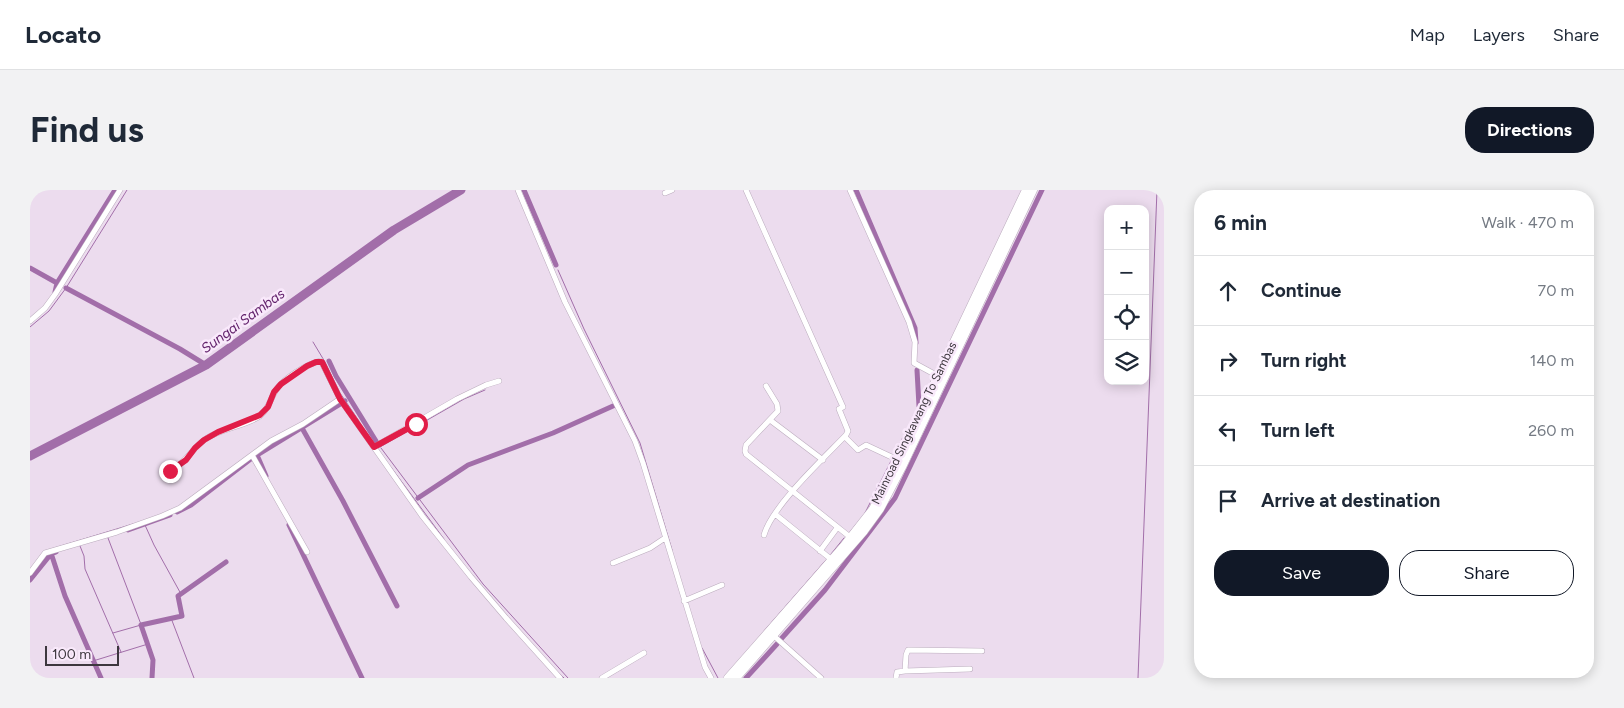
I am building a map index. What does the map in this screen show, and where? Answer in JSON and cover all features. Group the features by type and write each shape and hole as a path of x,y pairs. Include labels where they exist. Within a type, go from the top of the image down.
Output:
{"highway":[{"name":"Mainroad Singkawang To Sambas","path":"728,678 856,542 876,516 891,489 938,376 1026,190"},
{"name":"Mainroad Singkawang To Sambas","path":"736,678 774,636 790,613 873,509 930,399 1033,190"}],"street":[{"path":"30,321 56,293 120,190"},
{"path":"518,190 565,302 636,441 684,601 705,667 711,678"},
{"path":"665,193 672,190"},
{"path":"746,190 843,407 839,409 848,428 845,437 775,514 768,523 764,535"},
{"path":"850,190 909,322 915,342 914,363 938,376"},
{"path":"170,471 186,460 204,440 218,432 260,415 268,407 274,392 281,384 300,370 316,362 322,362 340,399 423,516 458,562 560,678"},
{"path":"374,447 457,399 499,381"},
{"path":"766,386 779,410 746,445 745,452 850,538"},
{"path":"30,573 45,553 117,532 180,508 271,441 303,424 340,399"},
{"path":"770,420 823,460"},
{"path":"845,437 858,450 866,445 898,460"},
{"path":"252,455 307,552"},
{"path":"775,514 832,560"},
{"path":"820,551 837,528"},
{"path":"613,563 650,548 665,538"},
{"path":"684,601 722,585"},
{"path":"774,636 821,678"},
{"path":"905,671 908,650 982,651"},
{"path":"602,678 644,653"},
{"path":"896,678 897,672 905,671 970,669"}],"waterway":[{"path":"55,292 57,283 115,190"},
{"path":"30,327 49,311 66,288 127,190"},
{"name":"Sungai Sambas","path":"30,456 206,365 394,230 461,190"},
{"path":"524,190 556,265"},
{"path":"856,190 915,328 916,343"},
{"path":"781,639 825,590 895,498 1042,190"},
{"path":"1138,678 1157,190"},
{"path":"30,268 57,283"},
{"path":"558,270 584,329 640,443 672,550"},
{"path":"66,288 206,365"},
{"path":"313,342 340,393 359,421"},
{"path":"329,361 336,376 376,441"},
{"path":"917,370 919,406"},
{"path":"894,455 933,378"},
{"path":"380,447 464,399 485,390"},
{"path":"266,476 257,455 345,401"},
{"path":"418,498 468,465 553,433 613,406"},
{"path":"302,428 343,501 397,606"},
{"path":"381,448 483,584 568,678"},
{"path":"177,512 191,505 252,458"},
{"path":"865,513 892,459"},
{"path":"390,466 444,539"},
{"path":"128,530 170,515"},
{"path":"850,532 858,522"},
{"path":"48,550 133,524"},
{"path":"145,525 181,594"},
{"path":"289,525 362,678"},
{"path":"108,538 142,627"},
{"path":"831,554 844,538"},
{"path":"80,546 84,556 85,569 121,652"},
{"path":"30,580 51,554 56,552"},
{"path":"51,553 65,596 101,678"},
{"path":"764,631 826,560"},
{"path":"152,678 153,660 141,625 182,616 178,596 226,562"},
{"path":"171,618 194,678"},
{"path":"113,633 141,625"},
{"path":"93,661 148,644"},
{"path":"746,678 777,644"},
{"path":"702,648 718,678"},
{"path":"554,668 564,678"}],"route":[{"path":"170,471 178,468 199,443 218,432 260,415 268,407 274,392 281,384 300,370 319,361 322,362 340,399 374,447 416,424"}]}
